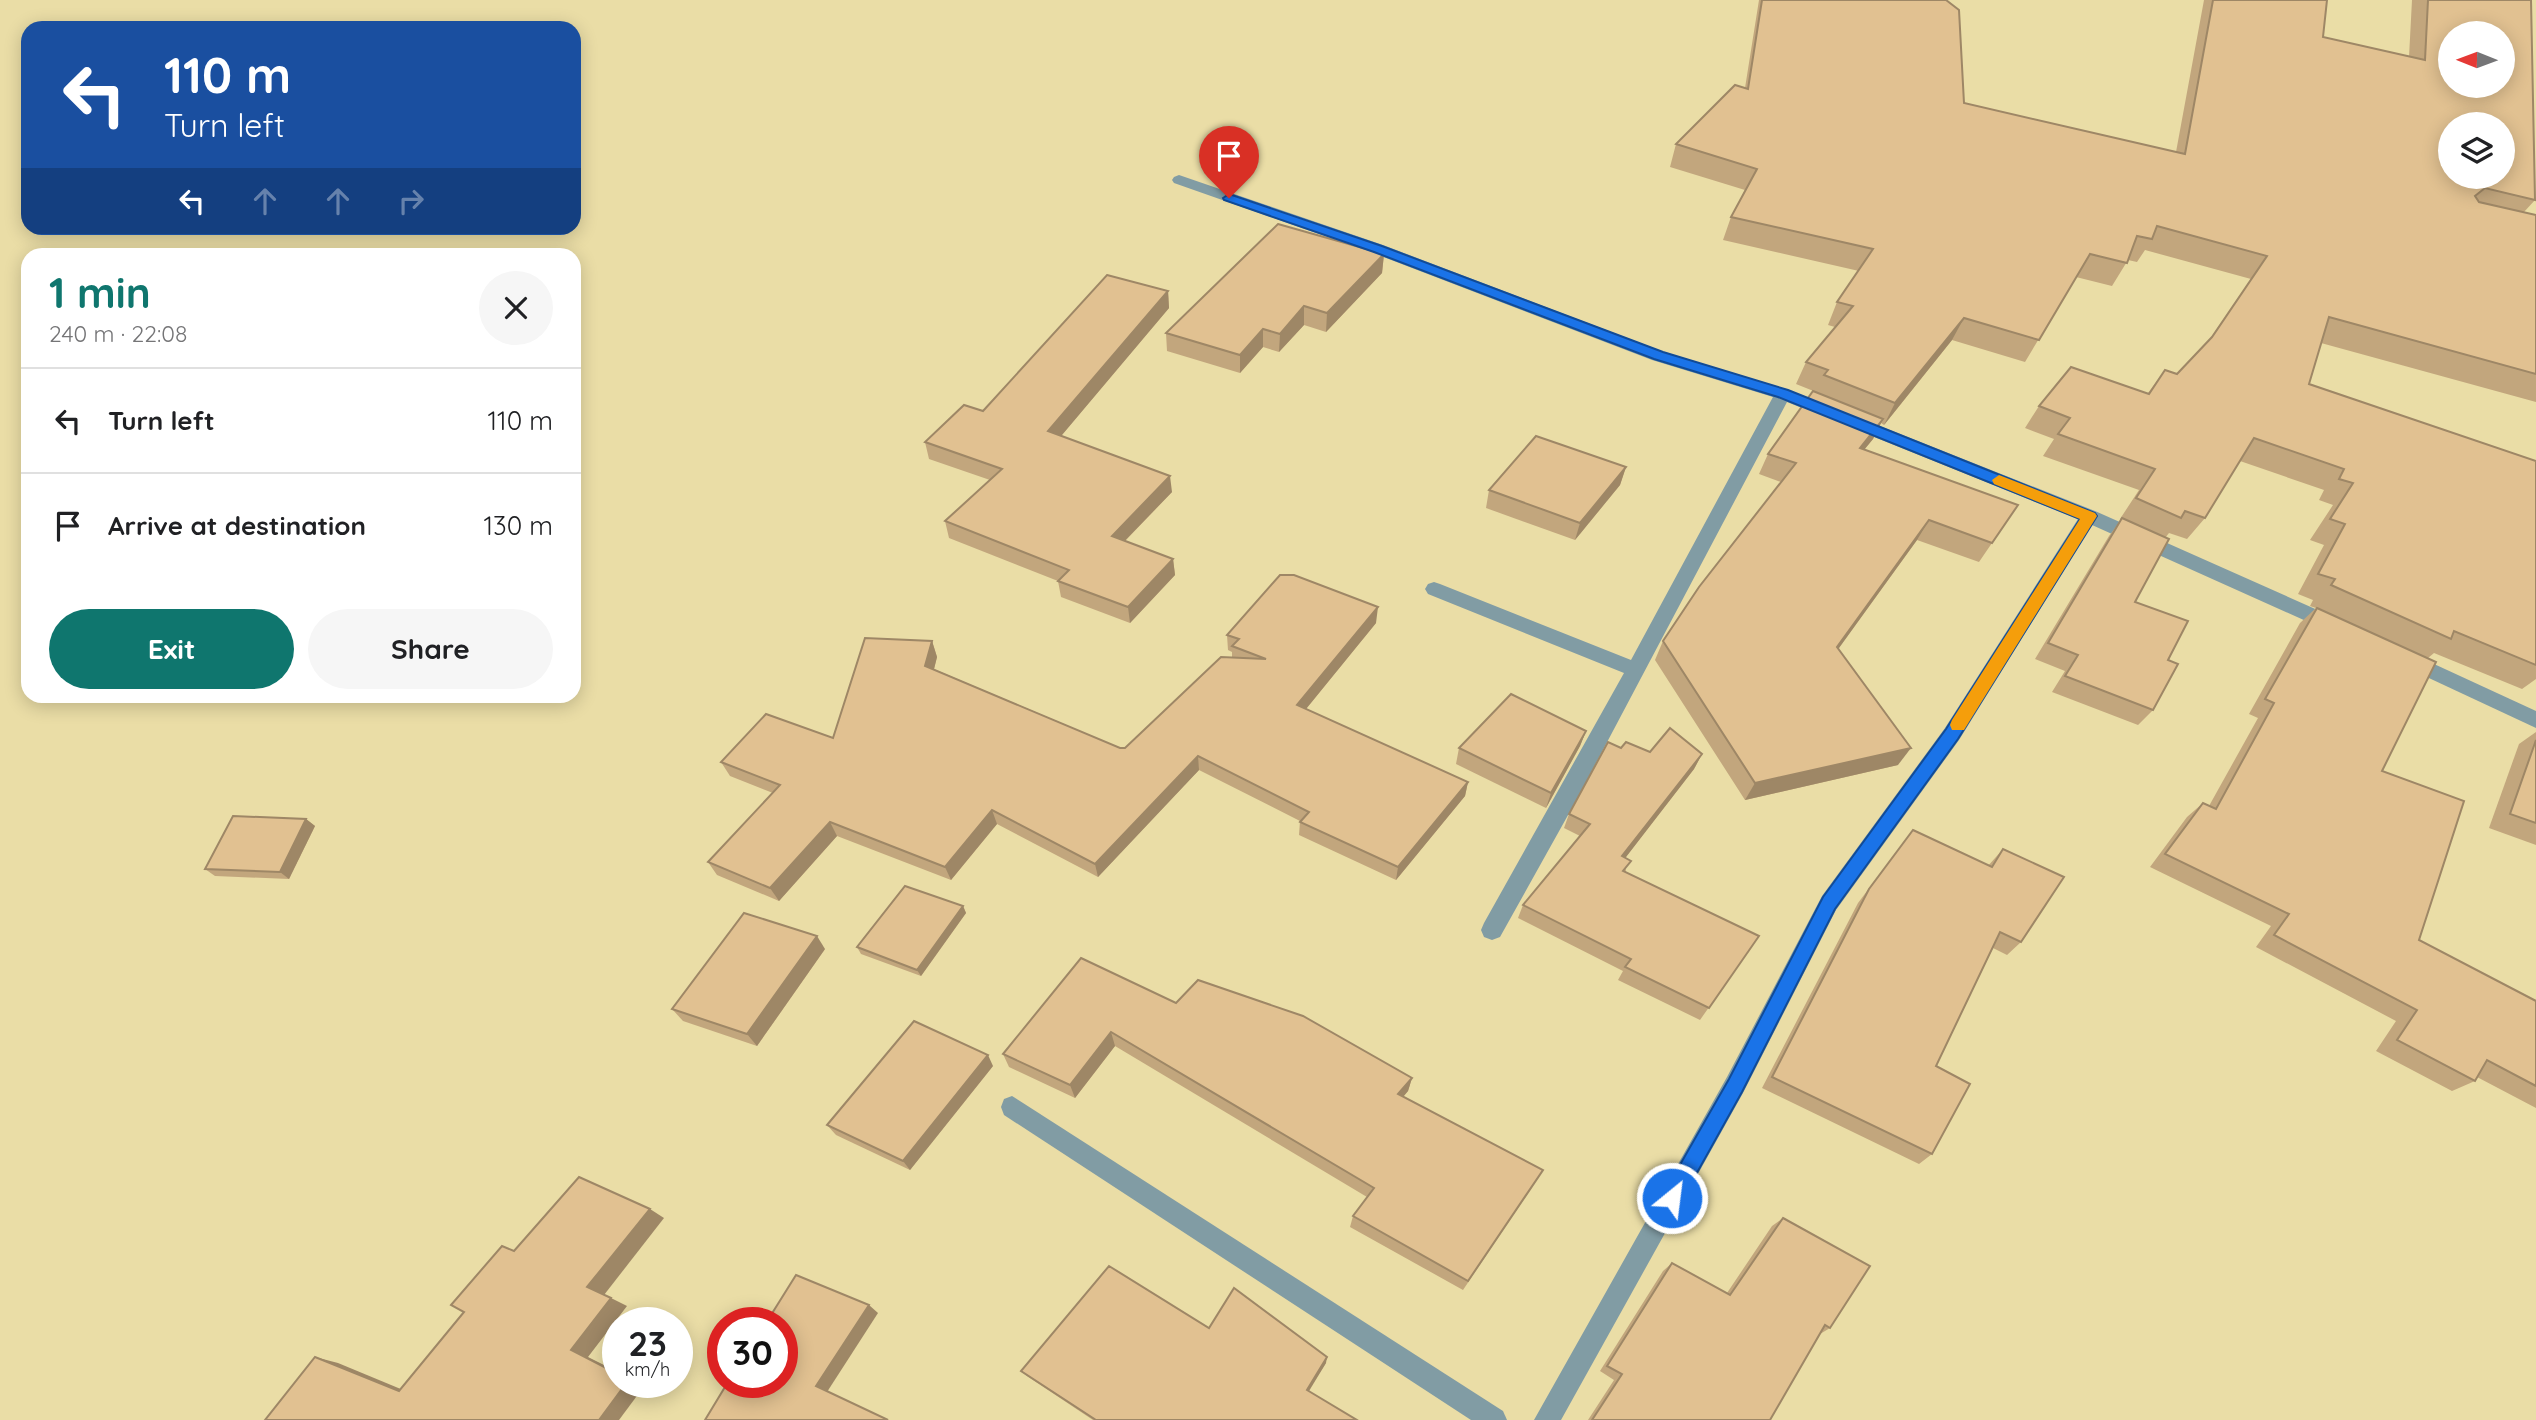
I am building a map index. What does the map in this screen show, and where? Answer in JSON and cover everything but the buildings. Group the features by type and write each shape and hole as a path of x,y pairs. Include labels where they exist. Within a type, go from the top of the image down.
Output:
{"street":[{"path":"1179,180 1378,249 1658,356 1783,394 2090,516 2354,635"},
{"path":"1492,930 1636,670 1783,394"},
{"path":"1547,1420 1735,1085 1829,903 1952,734 2090,516"},
{"path":"1434,589 1636,670"},
{"path":"2390,652 2536,720"},
{"path":"1012,1107 1494,1420"}],"slow traffic":[{"path":"1958,725 2090,516 1999,480"}],"route":[{"path":"1229,198 1378,249 1658,356 1783,394 2090,516 1952,734 1829,903 1735,1085 1672,1198"}]}
